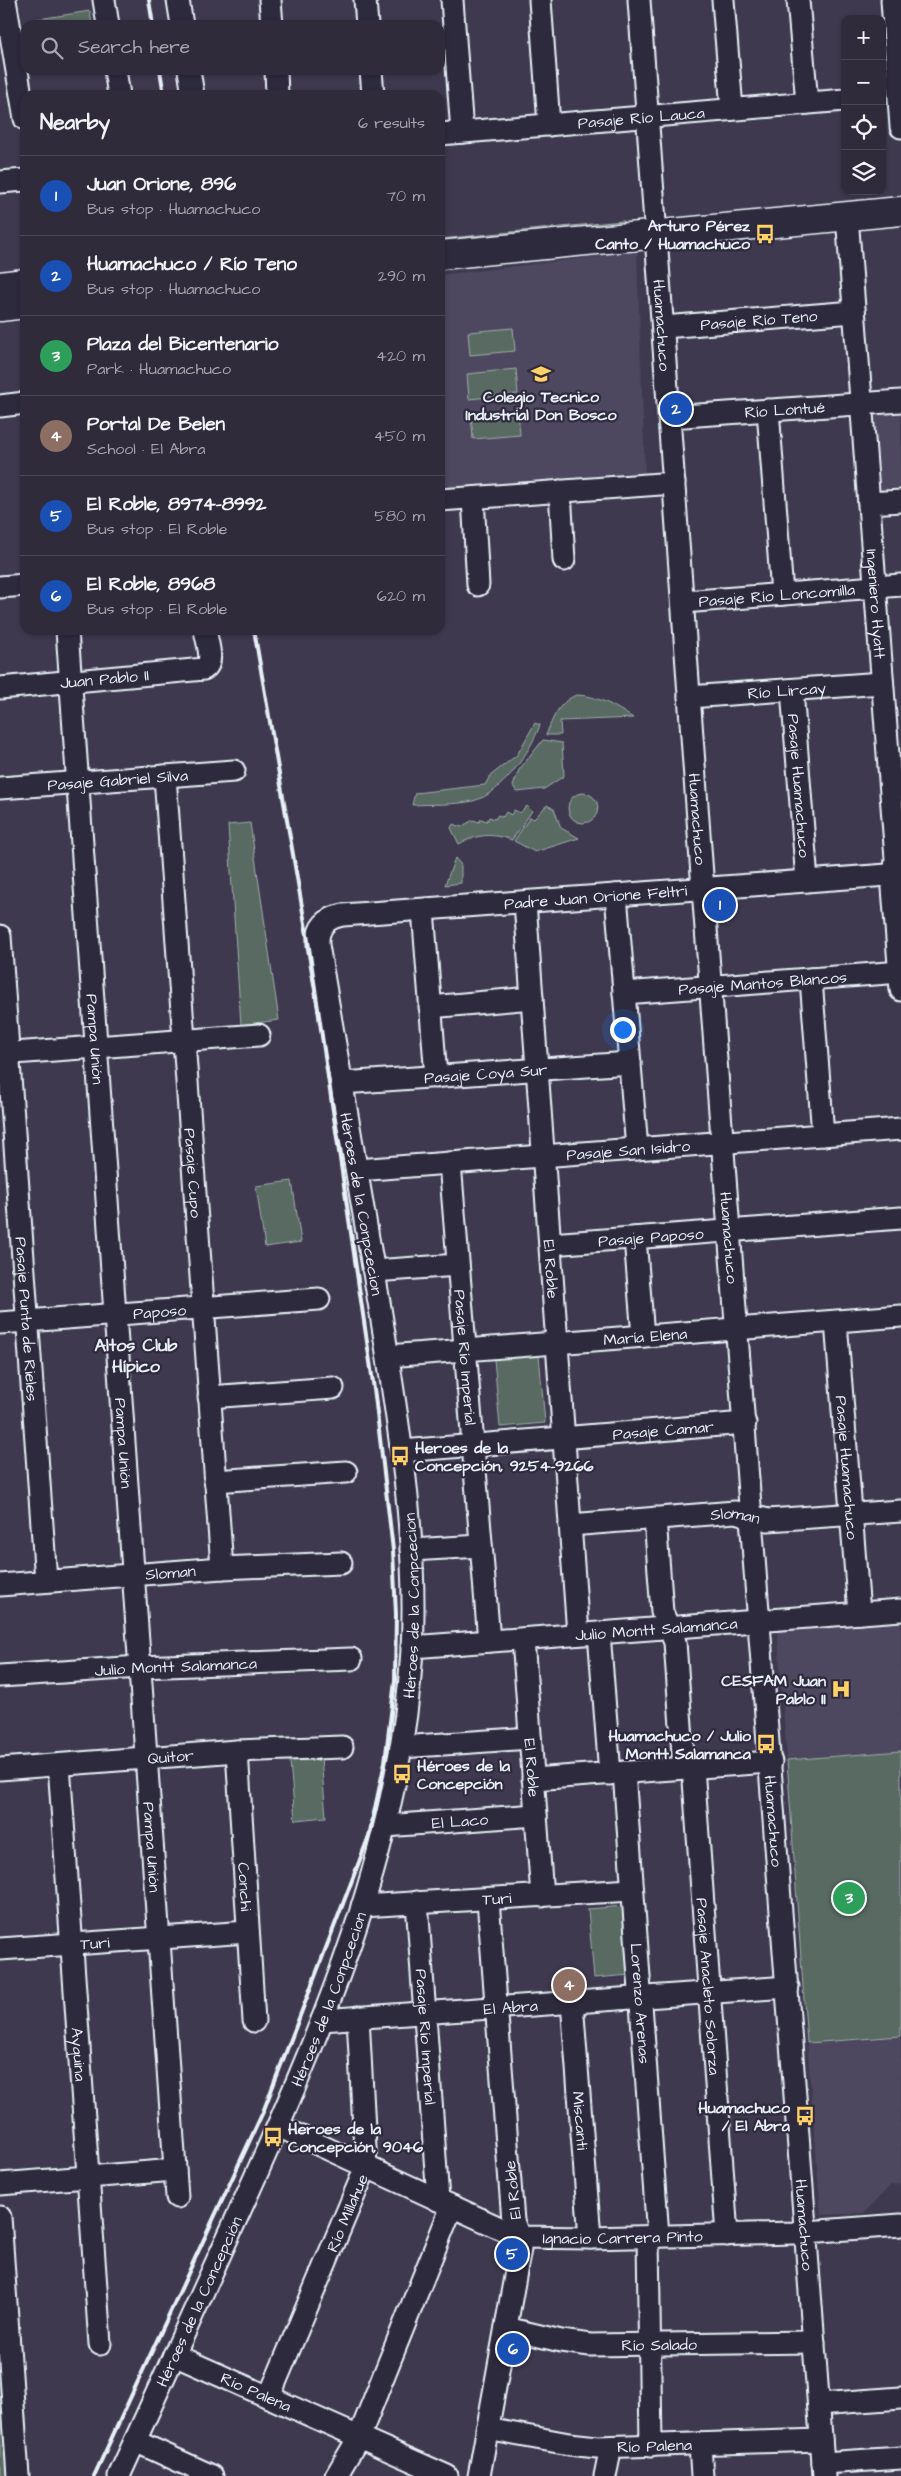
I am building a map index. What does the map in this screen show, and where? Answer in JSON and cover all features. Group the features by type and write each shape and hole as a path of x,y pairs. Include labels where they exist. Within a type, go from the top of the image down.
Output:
{"main road":[{"path":"445,254 901,193"},
{"path":"445,238 848,216 901,210"},
{"path":"0,286 20,284"},
{"path":"0,307 20,305"}],"street":[{"path":"5,0 20,90"},
{"path":"104,0 107,20"},
{"path":"178,0 181,20"},
{"path":"270,0 272,20"},
{"path":"366,0 367,20"},
{"path":"452,0 462,132"},
{"path":"540,0 549,125"},
{"name":"Huamachuco","path":"639,0 711,987 824,2470"},
{"path":"723,0 732,109"},
{"path":"798,0 807,103"},
{"path":"892,0 899,57 890,96 901,127"},
{"path":"116,75 118,90"},
{"path":"190,75 192,90"},
{"path":"276,75 277,90"},
{"path":"371,75 373,90"},
{"name":"Pasaje Río Lauca","path":"445,134 841,100"},
{"path":"0,182 20,180"},
{"name":"Ingeniero Hyatt","path":"848,216 882,683 895,776 896,860 898,874 893,888 901,978"},
{"name":"Pasaje Río Teno","path":"663,327 854,312"},
{"name":"Río Lontué","path":"670,417 901,401"},
{"path":"0,406 20,404"},
{"path":"768,410 782,594"},
{"path":"445,500 674,483"},
{"path":"560,491 564,560"},
{"path":"473,498 478,585"},
{"path":"869,503 901,501"},
{"name":"Pasaje Río Loncomilla","path":"683,602 901,585"},
{"path":"0,588 20,586"},
{"name":"Pampa Unión","path":"67,635 177,2197"},
{"name":"Juan Pablo II","path":"0,688 200,670 207,667 210,659 206,635"},
{"name":"Río Lircay","path":"690,697 882,683"},
{"name":"Pasaje Huamachuco","path":"792,690 807,881"},
{"name":"Pasaje Gabriel Silva","path":"0,788 234,771"},
{"name":"Pasaje Cupo","path":"165,776 222,1568"},
{"name":"Padre Juan Orione Feltri","path":"323,924 336,916 344,915 898,874"},
{"path":"616,895 637,1149"},
{"name":"El Roble","path":"525,902 578,1634"},
{"path":"423,910 436,1076"},
{"name":"Héroes de la Conpcecion","path":"278,2126 322,2020 362,1906 385,1826 401,1747 412,1647 411,1550 402,1450 374,1271 318,945 318,933 323,924"},
{"name":"Pasaje Punta de Rieles","path":"0,936 4,1054 28,1321 46,1581"},
{"name":"Pasaje Mantos Blancos","path":"624,994 811,979 901,978"},
{"path":"811,979 823,1135"},
{"path":"430,1007 532,998"},
{"path":"4,1054 260,1035"},
{"name":"Pasaje Coya Sur","path":"342,1083 630,1063"},
{"name":"Pasaje San Isidro","path":"357,1170 901,1129"},
{"name":"Pasaje Río Imperial","path":"450,1163 489,1641"},
{"name":"Pasaje Paposo","path":"550,1244 901,1218"},
{"path":"635,1238 643,1336"},
{"path":"374,1271 458,1265"},
{"name":"Paposo","path":"0,1323 319,1299"},
{"name":"María Elena","path":"388,1356 901,1316"},
{"name":"Pasaje Huamachuco","path":"836,1322 859,1613"},
{"path":"209,1396 333,1388"},
{"name":"Pasaje Camar","path":"402,1450 745,1423"},
{"path":"215,1481 346,1472"},
{"name":"Sloman","path":"570,1525 735,1512 768,1520 901,1511"},
{"name":"Pasaje Anacleto Solorza","path":"656,1518 662,1612 675,1642 688,1768 709,1992 727,2235"},
{"path":"411,1550 481,1546"},
{"name":"Sloman","path":"0,1585 222,1568 341,1563"},
{"name":"Julio Montt Salamanca","path":"412,1647 901,1610"},
{"name":"Lorenzo Arenas","path":"599,1633 632,1890 640,1997 653,2236 649,2345 651,2446"},
{"name":"El Roble","path":"523,1639 542,1896"},
{"name":"Julio Montt Salamanca","path":"0,1676 140,1667 351,1659"},
{"path":"401,1747 530,1738"},
{"name":"Quitor","path":"0,1769 238,1751 342,1747"},
{"name":"Conchi","path":"238,1751 254,2022"},
{"path":"533,1779 771,1762"},
{"name":"Ayquina","path":"58,1765 100,2344"},
{"name":"El Laco","path":"385,1826 536,1815"},
{"name":"Turi","path":"362,1906 632,1890"},
{"name":"El Roble","path":"479,2476 520,2249 519,2237 513,2221 488,1900"},
{"name":"Pasaje Río Imperial","path":"336,2476 359,2437 445,2203 425,2013 417,1902"},
{"name":"Turi","path":"0,1949 248,1932"},
{"name":"El Abra","path":"322,2020 788,1987"},
{"name":"Miscanti","path":"572,2002 590,2238"},
{"name":"Río Millahue","path":"269,2397 366,2167 358,2018"},
{"name":"Ignacio Carrera Pinto","path":"278,2126 519,2237 590,2238 806,2233 901,2225"},
{"name":"Héroes de la Concepción","path":"119,2476 278,2126"},
{"path":"0,2184 175,2170"},
{"path":"0,2217 6,2386 18,2476"},
{"name":"Río Salado","path":"506,2328 574,2344 649,2345 814,2342"},
{"name":"Río Palena","path":"174,2355 447,2476"},
{"path":"819,2404 901,2398"},
{"name":"Río Palena","path":"488,2429 570,2444 611,2447 822,2440"},
{"path":"135,2441 212,2476"},
{"path":"700,2444 702,2476"},
{"path":"605,2476 611,2447"},
{"path":"824,2470 901,2458"}],"shaded area":[{"name":"Colegio Tecnico Industrial Don Bosco","path":"637,252 645,473 445,488 445,274"},
{"path":"901,412 901,496 880,497 874,414"},
{"name":"CESFAM Juan Pablo II","path":"901,1618 901,1751 787,1760 777,1627"},
{"path":"901,2036 901,2184 891,2185 864,2213 821,2215 807,2043"}],"green space":[{"path":"90,11 91,20 32,20"},
{"path":"624,221 626,225 445,243 445,239"},
{"path":"513,328 515,351 470,355 468,332"},
{"path":"516,369 518,394 469,399 467,374"},
{"path":"518,411 520,435 473,439 471,415"},
{"path":"576,695 599,699 633,718 560,721 561,735 546,735 560,707"},
{"path":"535,723 540,725 522,759 505,781 484,797 473,801 450,804 412,805 415,793 485,785 490,776 517,755"},
{"path":"543,740 562,743 564,776 544,789 517,792 513,786 519,770"},
{"path":"583,793 594,797 598,808 594,819 583,823 572,819 568,808 572,797"},
{"path":"547,805 554,809 561,828 579,838 535,852 514,841 530,817 534,819"},
{"path":"527,806 532,811 512,840 498,836 479,836 459,844 451,828 453,824 461,827 473,820 479,822 481,819 487,821 489,817 495,819 498,815 503,817 506,812 511,815 514,810 520,813"},
{"path":"250,823 279,1020 241,1025 228,825"},
{"path":"455,858 461,865 461,883 445,885"},
{"path":"292,1181 301,1242 265,1247 256,1186"},
{"path":"539,1355 545,1423 500,1427 494,1359"},
{"path":"901,1751 901,2036 807,2043 787,1760"},
{"path":"321,1758 326,1817 295,1820 290,1761"},
{"path":"624,1906 630,1975 594,1978 588,1909"},
{"path":"0,2338 11,2476 0,2476"}],"railway":[{"path":"149,0 152,20"},
{"path":"161,75 163,90"},
{"path":"94,2476 263,2112 369,1836 385,1762 395,1681 396,1614 393,1550 375,1396 308,941 255,635"}],"place":[{"name":"Arturo Pérez Canto / Huamachuco","path":"765,234"},
{"name":"Colegio Tecnico Industrial Don Bosco","path":"541,374"},
{"name":"Huamachuco / Río Teno","path":"676,409"},
{"name":"Juan Orione, 896","path":"720,905"},
{"name":"Heroes de la Concepción, 9254-9266","path":"400,1456"},
{"name":"CESFAM Juan Pablo II","path":"841,1689"},
{"name":"Huamachuco / Julio Montt Salamanca","path":"766,1744"},
{"name":"Héroes de la Concepción","path":"402,1774"},
{"name":"Plaza del Bicentenario","path":"849,1898"},
{"name":"Portal De Belen","path":"569,1985"},
{"name":"Huamachuco / El Abra","path":"805,2116"},
{"name":"Heroes de la Concepción, 9046","path":"273,2137"},
{"name":"El Roble, 8974-8992","path":"512,2254"},
{"name":"El Roble, 8968","path":"513,2349"}],"district":[{"name":"Altos Club Hípico","path":"136,1355"}]}
